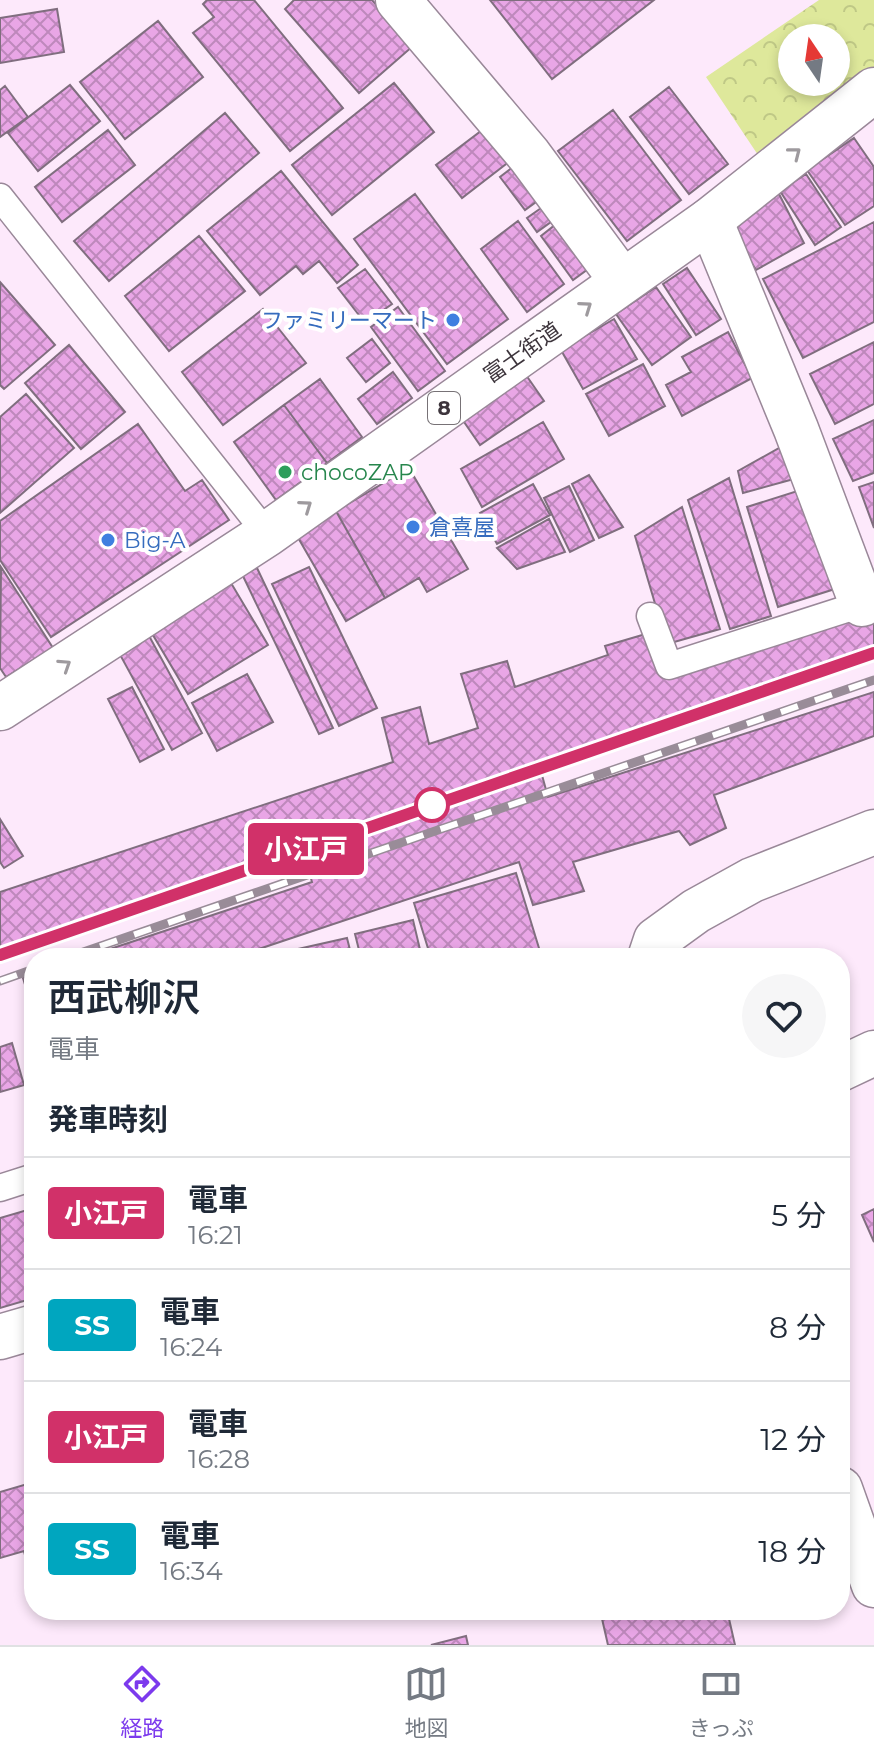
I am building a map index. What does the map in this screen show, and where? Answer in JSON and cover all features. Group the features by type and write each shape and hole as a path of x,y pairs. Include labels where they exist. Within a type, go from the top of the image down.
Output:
{"street":[{"path":"398,0 529,155 622,281"},
{"name":"富士街道","path":"0,708 267,534 710,220 874,90"},
{"path":"710,220 868,602"},
{"path":"653,948 656,940 696,911 752,880 874,832"},
{"path":"850,1064 874,1053"},
{"path":"0,1337 24,1330"},
{"path":"850,1517 874,1585"}],"lane":[{"path":"0,197 267,534"},
{"path":"650,616 669,666 868,602"},
{"path":"0,1188 24,1180"}],"green space":[{"path":"819,0 874,0 874,76 850,95 850,24 784,24"},
{"path":"778,28 778,96 849,96 764,164 706,77"}],"building":[{"path":"207,0 254,0 343,108 290,151 193,33 214,17 203,4"},
{"path":"294,0 372,0 413,46 359,93 285,9"},
{"path":"490,0 654,0 552,79"},
{"path":"57,9 64,52 0,63 0,18"},
{"path":"158,21 203,77 125,139 80,82"},
{"path":"394,83 434,132 332,215 292,165"},
{"path":"70,85 100,121 38,171 8,133"},
{"path":"5,86 28,117 0,137 0,90"},
{"path":"669,87 728,164 689,194 630,117"},
{"path":"613,110 681,200 627,241 558,151"},
{"path":"225,113 259,153 109,281 74,241"},
{"path":"485,128 510,161 462,198 436,165"},
{"path":"108,130 135,165 62,222 35,187"},
{"path":"854,138 874,167 874,206 845,225 807,170"},
{"path":"522,160 547,194 525,210 500,177"},
{"path":"281,171 358,265 337,283 319,261 303,274 296,266 260,295 207,231"},
{"path":"806,174 841,227 815,245 780,191"},
{"path":"778,192 804,243 756,270 732,231"},
{"path":"415,194 508,319 447,364 354,239"},
{"path":"551,201 562,214 537,232 527,218"},
{"path":"565,217 599,261 573,280 541,236"},
{"path":"518,221 564,284 527,312 481,249"},
{"path":"874,222 874,322 803,358 763,279"},
{"path":"199,236 245,291 169,351 125,296"},
{"path":"687,268 721,319 696,335 663,284"},
{"path":"365,269 392,304 365,323 338,288"},
{"path":"0,282 55,345 4,389 0,385"},
{"path":"656,287 691,337 652,365 616,314"},
{"path":"398,307 445,371 418,391 371,327"},
{"path":"263,309 306,363 223,425 182,372"},
{"path":"614,319 637,359 583,389 561,350"},
{"path":"728,332 752,378 682,416 666,385 691,372 682,357"},
{"path":"372,339 390,363 366,382 347,358"},
{"path":"874,342 874,404 835,424 810,374"},
{"path":"69,345 125,412 81,449 25,383"},
{"path":"643,364 665,406 609,436 586,394"},
{"path":"393,372 412,398 377,424 358,399"},
{"path":"526,375 544,401 480,445 462,419"},
{"path":"320,379 362,437 327,463 284,405"},
{"path":"26,394 74,448 0,513 0,417"},
{"path":"284,405 327,463 276,500 234,442"},
{"path":"874,420 874,473 853,481 833,439"},
{"path":"543,422 564,459 482,507 461,469"},
{"path":"138,424 185,491 202,480 229,520 51,637 0,560 0,521"},
{"path":"788,443 801,477 743,493 738,471"},
{"path":"409,468 468,569 427,592 419,578 385,598 336,511"},
{"path":"589,475 623,527 599,538 572,484"},
{"path":"729,478 771,616 730,629 688,500"},
{"path":"874,482 874,528 859,487"},
{"path":"533,484 550,515 497,544 480,513"},
{"path":"569,486 594,540 570,552 544,498"},
{"path":"807,488 838,588 778,607 747,507"},
{"path":"682,507 720,629 667,644 635,536"},
{"path":"336,511 385,598 346,621 296,534"},
{"path":"549,519 565,552 517,569 497,548"},
{"path":"1,567 53,648 6,677 0,668"},
{"path":"309,567 377,708 339,726 272,584"},
{"path":"257,568 333,728 319,734 242,574"},
{"path":"231,583 268,645 188,694 150,630"},
{"path":"874,612 874,653 540,768 548,797 874,692 874,736 714,795 726,828 690,845 679,831 573,862 584,891 533,905 519,862 262,948 113,948 312,882 302,847 0,951 0,892 393,762 382,718 420,707 429,744 478,728 461,674 507,661 515,687 608,655 605,646 649,633 663,677"},
{"path":"148,634 202,733 172,750 118,651"},
{"path":"247,674 273,722 217,751 192,703"},
{"path":"132,687 164,749 140,762 108,699"},
{"path":"0,819 23,856 4,868 0,862"},
{"path":"516,873 539,948 428,948 414,903"},
{"path":"413,920 420,948 358,948 355,934"},
{"path":"347,938 350,948 302,948"},
{"path":"12,1043 24,1085 0,1092 0,1047"},
{"path":"874,1209 874,1242 862,1215"},
{"path":"24,1211 24,1301 0,1308 0,1218"},
{"path":"24,1485 24,1551 0,1558 0,1492"},
{"path":"602,1620 729,1620 735,1645 608,1645"},
{"path":"466,1636 468,1645 431,1645"}],"railway":[{"path":"0,955 874,653"},
{"path":"95,948 874,680"},
{"path":"0,981 24,973"}],"train":[{"name":"小江戸","path":"0,955 874,653"}],"place":[{"name":"ファミリーマート","path":"453,320"},
{"name":"chocoZAP","path":"285,472"},
{"name":"倉喜屋","path":"413,527"},
{"name":"Big-A","path":"108,540"}]}
